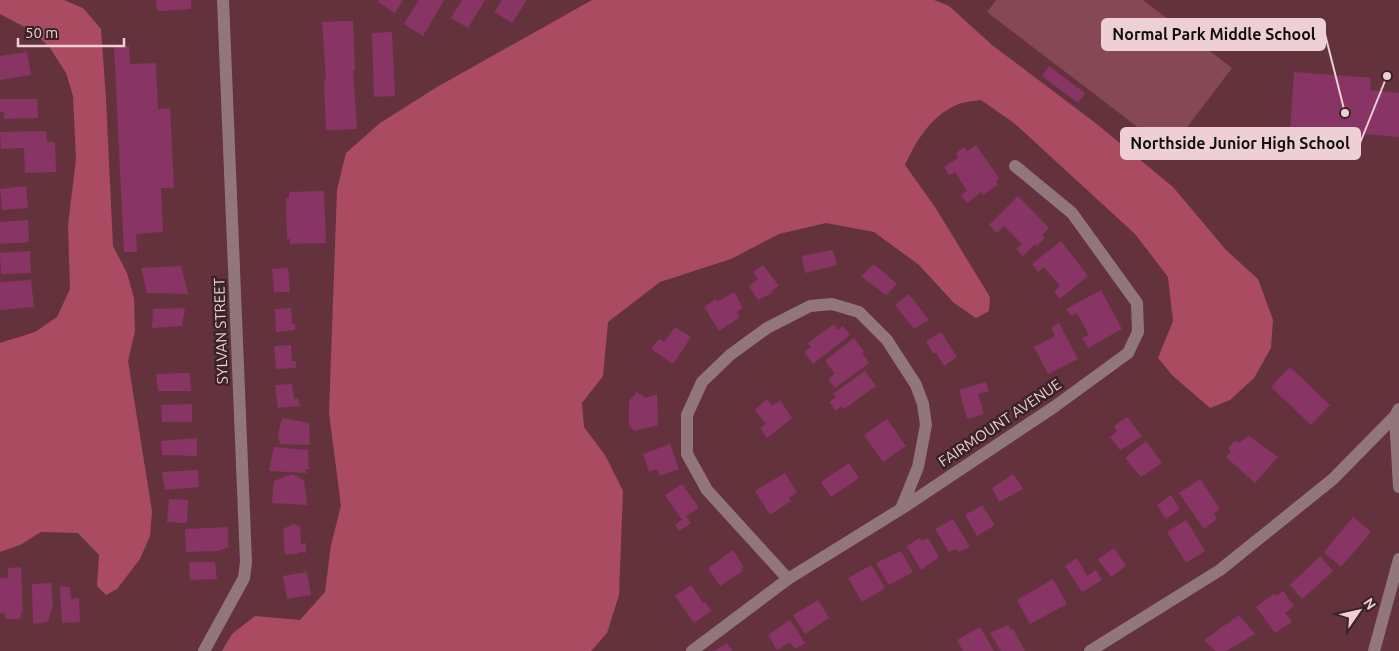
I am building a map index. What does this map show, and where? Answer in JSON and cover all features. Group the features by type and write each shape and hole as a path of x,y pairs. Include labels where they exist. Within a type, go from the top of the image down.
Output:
{"street":[{"name":"SYLVAN STREET","path":"204,651 244,578 246,562 223,0"},
{"name":"FAIRMOUNT AVENUE","path":"692,651 788,579 901,509 1054,407 1128,353 1138,332 1137,303 1072,213 1015,166"},
{"path":"788,579 707,490 687,454 687,415 702,382 730,355 767,328 810,306 832,304 859,312 887,340 916,385 923,404 926,425 918,466 901,509"},
{"path":"1398,416 1399,487"},
{"path":"1090,651 1220,570 1333,479 1398,416"},
{"path":"1374,651 1399,559"}],"shaded area":[{"path":"0,0 64,0 83,8 101,29 113,246 127,273 134,298 135,331 128,361 152,511 150,536 140,559 117,589 106,595 97,586 99,555 78,533 41,532 20,545 0,552 0,343 35,332 57,317 70,289 68,225 76,159 73,96 66,73 50,48 34,32 0,14"},
{"path":"592,0 934,0 949,6 992,45 1098,125 1173,187 1226,250 1258,279 1273,320 1271,348 1254,378 1230,400 1210,408 1172,375 1158,358 1173,321 1168,277 1135,234 1014,123 981,100 960,104 945,111 931,124 919,139 905,165 935,207 990,297 989,311 976,318 954,303 919,265 874,232 826,223 779,234 731,259 660,282 608,322 603,376 582,403 584,427 605,455 623,491 619,595 607,633 591,651 222,651 232,634 255,616 300,620 325,592 331,545 341,506 329,413 337,190 346,153 380,123 437,87"},
{"path":"996,0 1143,0 1232,68 1169,151 987,12"}],"building":[{"path":"156,0 191,0 191,9 157,11"},
{"path":"379,0 403,0 395,13 378,2"},
{"path":"419,0 444,0 423,36 404,24"},
{"path":"462,0 485,0 468,28 451,18"},
{"path":"502,0 527,0 512,23 494,12"},
{"path":"353,21 355,70 353,70 357,129 326,130 324,81 326,81 322,22"},
{"path":"392,32 395,96 374,97 372,33"},
{"path":"114,46 129,46 130,64 156,63 158,109 170,108 174,188 161,188 163,232 136,234 137,252 124,252"},
{"path":"27,52 31,75 0,80 0,56"},
{"path":"1049,66 1085,93 1078,103 1042,76"},
{"path":"1294,72 1371,78 1370,90 1399,93 1399,137 1362,134 1361,149 1289,144"},
{"path":"0,99 37,99 38,118 4,119 4,112 0,112"},
{"path":"46,131 47,142 55,142 56,172 25,173 24,148 1,149 0,132"},
{"path":"976,145 999,178 996,181 998,184 983,195 981,192 967,203 961,195 967,191 955,172 949,175 944,167 958,158 956,153 964,147 967,151"},
{"path":"26,186 28,208 2,210 0,189"},
{"path":"324,191 326,243 290,244 290,239 287,239 286,198 289,198 289,192"},
{"path":"1018,196 1049,228 1042,235 1045,238 1037,246 1035,244 1023,256 1016,249 1022,244 1004,226 997,233 989,225"},
{"path":"28,220 29,242 0,244 0,222"},
{"path":"1061,241 1088,276 1060,299 1054,291 1060,286 1044,267 1038,272 1032,264"},
{"path":"833,250 837,265 805,273 802,256"},
{"path":"30,251 31,273 1,274 0,253"},
{"path":"874,264 897,284 886,295 861,276"},
{"path":"763,265 779,286 771,291 773,293 758,300 749,286 758,279 753,272"},
{"path":"181,266 188,294 147,293 141,268"},
{"path":"288,268 290,292 274,292 272,269"},
{"path":"31,280 34,307 0,310 0,282"},
{"path":"1101,290 1122,329 1088,348 1082,338 1089,335 1077,313 1071,316 1066,309"},
{"path":"734,292 743,308 737,312 740,317 719,331 704,307 716,299 717,302"},
{"path":"909,294 929,320 914,329 895,305"},
{"path":"185,308 182,326 152,328 153,309"},
{"path":"291,308 292,324 295,324 295,330 276,332 275,309"},
{"path":"1059,323 1078,359 1048,374 1034,347 1055,336 1051,328"},
{"path":"834,324 838,330 843,326 850,335 813,364 804,352 811,347 808,343"},
{"path":"675,327 691,337 673,364 651,349 659,339 664,342"},
{"path":"941,332 957,357 944,366 926,341"},
{"path":"854,338 869,363 835,388 828,379 835,374 825,361"},
{"path":"291,345 292,361 296,361 296,368 276,369 274,346"},
{"path":"1290,367 1330,405 1311,425 1271,387"},
{"path":"865,371 876,386 844,409 842,406 836,411 829,402 836,397 833,394"},
{"path":"190,373 191,391 158,391 156,374"},
{"path":"986,382 989,391 978,394 984,414 967,419 959,390"},
{"path":"292,384 294,399 298,398 300,406 278,408 275,385"},
{"path":"637,392 646,398 657,394 658,425 635,431 629,426 629,401"},
{"path":"767,399 772,406 780,400 792,418 767,438 760,428 766,424 755,410"},
{"path":"192,404 192,422 162,422 161,405"},
{"path":"1127,417 1142,436 1120,450 1110,437 1117,431 1114,426"},
{"path":"282,418 309,423 310,445 280,444 278,435"},
{"path":"887,419 906,446 883,462 864,435"},
{"path":"1249,436 1278,457 1255,483 1226,457 1231,452 1228,447 1235,441 1240,442"},
{"path":"197,438 197,456 162,455 161,441"},
{"path":"1146,441 1162,463 1141,477 1125,458"},
{"path":"670,444 679,469 660,476 657,469 649,472 643,454"},
{"path":"274,447 308,450 309,469 305,469 307,473 269,471"},
{"path":"849,463 859,478 831,497 821,482"},
{"path":"198,470 199,487 165,490 162,472"},
{"path":"785,473 797,492 789,498 791,501 770,515 755,491"},
{"path":"292,474 304,480 307,505 272,503 274,481"},
{"path":"1013,474 1023,489 999,502 992,488"},
{"path":"1200,479 1220,509 1214,514 1217,519 1204,529 1179,493"},
{"path":"682,484 699,508 686,516 691,523 679,531 675,525 682,520 665,495"},
{"path":"1171,495 1180,509 1166,519 1157,505"},
{"path":"169,499 188,500 187,523 167,522"},
{"path":"982,505 995,525 977,536 965,515"},
{"path":"1353,517 1371,532 1341,567 1324,552"},
{"path":"953,519 970,547 959,552 956,549 949,552 935,529"},
{"path":"1186,520 1205,551 1186,563 1167,532"},
{"path":"293,524 300,526 301,544 306,543 306,553 285,554 283,529"},
{"path":"228,527 228,547 219,551 186,552 185,529"},
{"path":"920,538 921,541 928,538 939,557 921,570 907,546"},
{"path":"1114,548 1126,566 1111,577 1098,559"},
{"path":"733,550 744,567 741,568 743,571 720,586 708,568"},
{"path":"901,551 913,572 889,585 876,563"},
{"path":"1320,556 1333,571 1302,599 1290,585"},
{"path":"1077,558 1087,576 1096,570 1102,580 1082,592 1065,566"},
{"path":"189,562 215,562 217,579 190,580"},
{"path":"871,565 885,588 862,602 848,578"},
{"path":"21,567 23,612 20,619 6,619 4,613 0,613 0,578 8,578 8,568"},
{"path":"307,572 311,595 287,599 283,576"},
{"path":"1053,579 1067,604 1030,624 1017,600"},
{"path":"51,583 53,605 48,622 33,624 32,584"},
{"path":"691,585 711,611 694,623 675,596"},
{"path":"60,587 70,587 71,599 79,598 80,622 62,623"},
{"path":"1283,591 1294,606 1285,613 1292,622 1275,633 1256,607 1274,594 1276,596"},
{"path":"818,600 829,618 805,634 793,615"},
{"path":"1239,615 1255,634 1226,651 1216,651 1204,640"},
{"path":"790,620 805,643 795,649 790,642 777,650 768,635"},
{"path":"1008,625 1011,630 1013,629 1025,651 1001,651 990,633"},
{"path":"980,627 994,651 963,651 957,640"},
{"path":"727,643 732,651 714,651"}],"place":[{"name":"Northside Junior High School","path":"1387,76"},
{"name":"Normal Park Middle School","path":"1345,113"}]}
